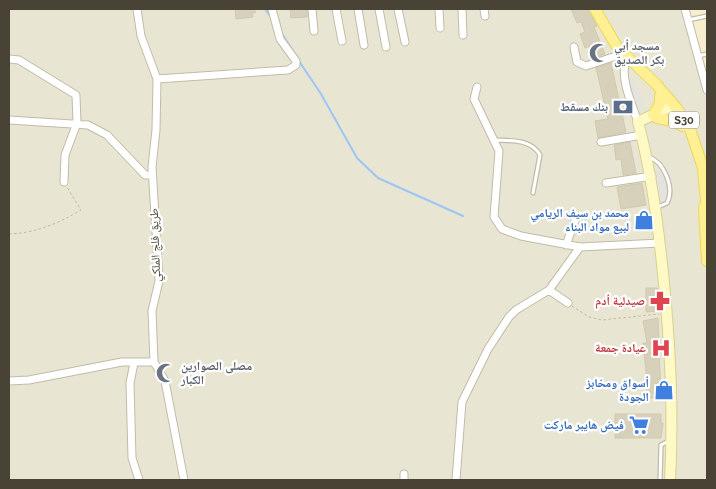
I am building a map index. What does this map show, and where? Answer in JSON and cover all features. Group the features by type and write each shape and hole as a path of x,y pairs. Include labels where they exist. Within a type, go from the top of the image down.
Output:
{"main road":[{"name":"S30","path":"595,9 625,56 652,80 698,147 706,184 707,261"},
{"name":"S30","path":"641,71 672,108 696,156 706,212"},
{"path":"660,96 655,116 682,126"}],"street":[{"name":"طريق فلج الملكي","path":"137,9 141,36 157,79 152,175 159,281 152,311 154,362 165,382 184,480"},
{"path":"157,79 288,70 296,65 296,61 280,40 272,9"},
{"path":"312,9 314,31"},
{"path":"336,9 342,41"},
{"path":"358,9 364,45"},
{"path":"379,9 386,47"},
{"path":"398,9 405,42"},
{"path":"439,9 440,28"},
{"path":"462,9 463,35"},
{"path":"685,9 707,90"},
{"path":"574,47 576,59 583,65 625,56 623,71 652,176 668,313 672,377 670,480"},
{"path":"9,59 19,60 76,95 77,123 64,155 64,182"},
{"path":"477,87 474,98 499,151 500,164 494,218 497,224 509,233 580,247 660,243"},
{"path":"600,142 640,128 655,116 672,108"},
{"path":"9,120 88,125 107,135 145,175 152,175"},
{"path":"606,183 652,176"},
{"path":"566,245 576,218"},
{"path":"456,480 460,417 467,389 508,317 516,310 550,290 580,247"},
{"path":"550,290 568,304"},
{"path":"9,381 29,380 122,362 154,362"},
{"path":"134,362 130,383 132,458 139,480"}],"lane":[{"path":"688,20 707,16"},
{"path":"698,56 707,54"},
{"path":"494,140 529,144 536,148 540,155 533,193"},
{"path":"647,156 658,161 666,174 670,198 665,205 657,207"},
{"path":"660,480 661,445 664,442 672,441"}],"path":[{"path":"9,234 25,233 56,224 81,210 64,182"},
{"path":"568,304 589,317 602,320 668,313"}],"shaded area":[{"path":"9,9 707,9 707,480 9,480"},
{"path":"685,9 707,9 707,86"},
{"path":"635,78 644,107 638,109 628,81"},
{"path":"670,170 674,200 659,202 655,172"}],"building":[{"path":"235,9 252,9 256,12 252,14 253,17 236,19"},
{"path":"290,9 307,9 307,17 291,18"},
{"path":"571,9 588,9 597,26 594,27 605,54 595,58 590,46 585,48 580,34 585,32 581,22 577,23"},
{"path":"611,63 626,132 598,138 595,121 608,119 596,68"},
{"path":"630,142 636,173 623,175 621,159 616,160 614,145"},
{"path":"642,183 646,205 621,209 617,187"},
{"path":"646,288 657,288 658,311 646,312"},
{"path":"658,318 661,398 643,398 643,391 646,391 647,381 643,343 647,343 643,321"},
{"name":"فيض هايبر ماركت","path":"615,414 661,414 661,423 663,423 661,438 615,438"}],"waterway":[{"path":"265,9 271,17"},
{"path":"282,34 293,51"},
{"path":"299,61 321,94 357,158 378,178 463,216"}],"place":[{"name":"مسجد أبي بكر الصديق","path":"599,53"},
{"name":"بنك مسقط","path":"623,107"},
{"name":"محمد بن سيف الريامي لبيع مواد البناء","path":"644,220"},
{"name":"صيدلية أدم","path":"660,301"},
{"name":"عيادة جمعة","path":"661,348"},
{"name":"مصلى الصوارين الكبار","path":"166,373"},
{"name":"أسواق ومخابز الجودة","path":"664,390"},
{"name":"فيض هايبر ماركت","path":"639,425"}]}
